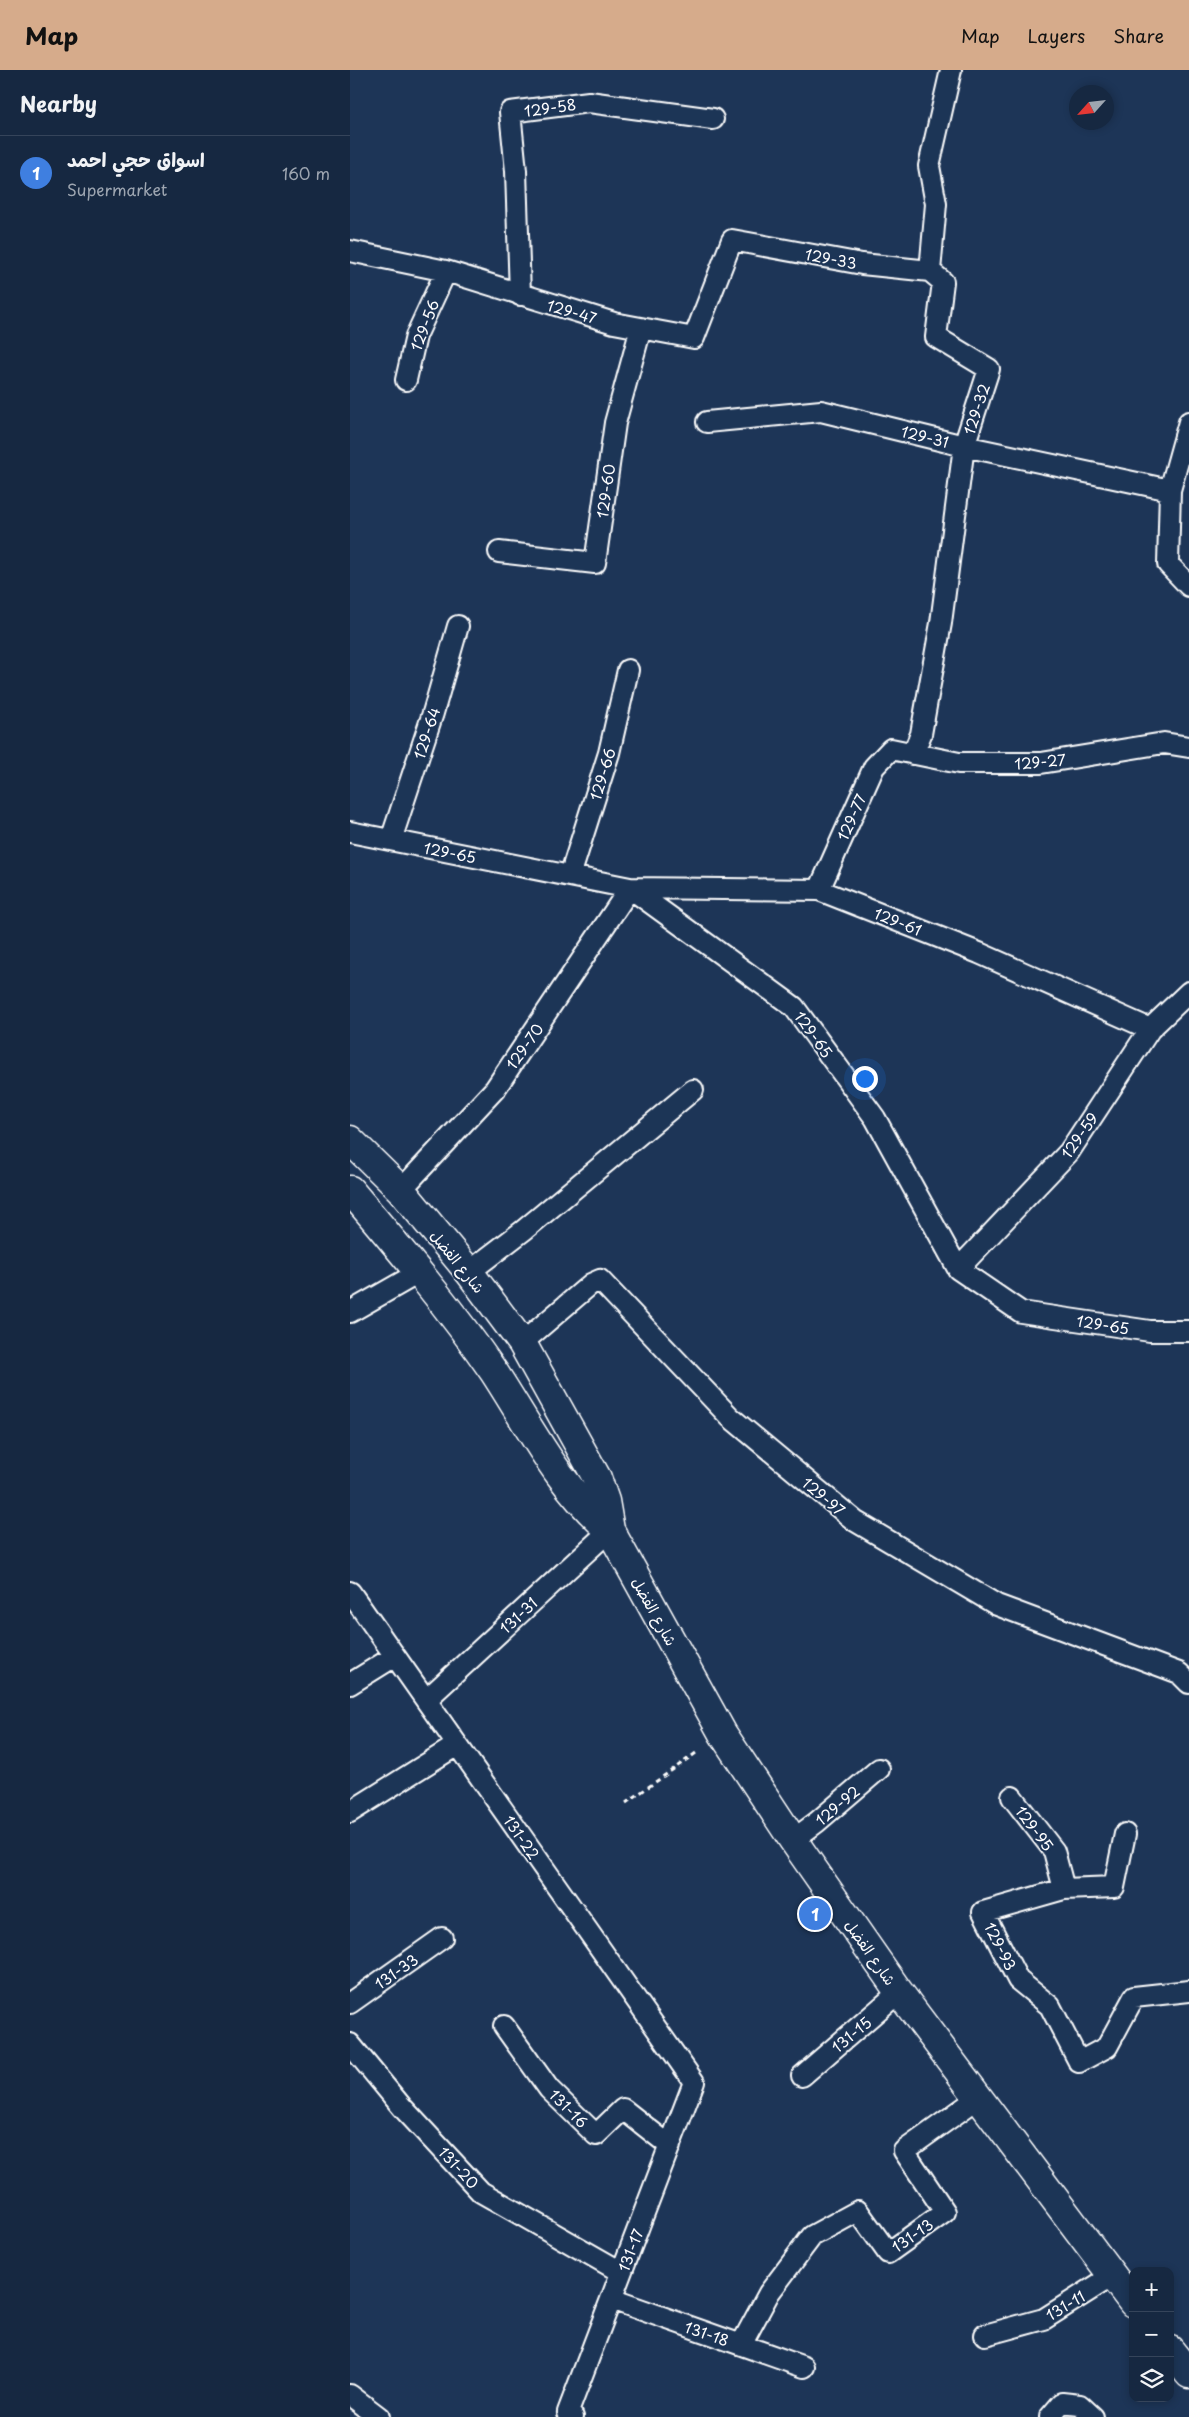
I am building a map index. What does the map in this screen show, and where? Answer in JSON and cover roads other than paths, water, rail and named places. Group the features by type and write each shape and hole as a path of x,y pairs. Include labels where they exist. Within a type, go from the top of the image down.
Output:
{"street":[{"name":"شارع الفضل","path":"350,1140 401,1190 469,1272 522,1343 597,1478 605,1501 610,1530 723,1734 793,1840 900,1992 1129,2297"},
{"name":"شارع الفضل","path":"350,1190 420,1272 493,1371 570,1490 589,1512 610,1530"},
{"path":"1174,2355 1189,2374"}],"lane":[{"path":"930,271 936,204 929,166 951,70"},
{"name":"129-58","path":"520,295 516,171 510,112 589,102 713,119"},
{"name":"129-33","path":"732,240 862,264 930,271"},
{"name":"129-47","path":"350,251 446,271 614,323 694,338 732,240"},
{"name":"129-56","path":"406,380 416,336 446,271"},
{"name":"129-32","path":"914,754 921,734 941,624 964,446 989,368 936,337 943,282 930,271"},
{"name":"129-60","path":"499,552 594,562 615,423 641,328"},
{"name":"129-31","path":"707,422 821,411 964,446 1170,490"},
{"path":"1189,422 1170,490 1168,564 1189,586"},
{"name":"129-64","path":"391,840 433,713 458,626"},
{"name":"129-66","path":"570,876 609,753 628,670"},
{"name":"129-27","path":"891,749 959,763 1041,764 1164,743 1189,747"},
{"name":"129-77","path":"819,890 874,767 891,749"},
{"name":"129-65","path":"350,832 630,888 794,1006 875,1118 958,1269 1021,1312 1150,1332 1189,1331"},
{"name":"129-61","path":"630,888 819,890 979,953 1150,1029"},
{"name":"129-70","path":"401,1190 495,1089 630,888"},
{"name":"129-59","path":"958,1269 1069,1152 1150,1029 1189,992"},
{"path":"469,1272 524,1230 693,1090"},
{"path":"350,1312 420,1272"},
{"name":"129-97","path":"522,1343 591,1284 600,1280 730,1417 855,1521 997,1605 1179,1673 1189,1683"},
{"name":"131-31","path":"426,1700 610,1530"},
{"name":"131-22","path":"350,1592 694,2082"},
{"path":"350,1684 395,1656"},
{"path":"350,1812 458,1745"},
{"name":"129-92","path":"793,1840 818,1822 879,1769"},
{"name":"129-95","path":"1012,1798 1054,1851 1064,1889"},
{"name":"129-93","path":"1125,1834 1114,1887 1064,1889 983,1912 1018,1980 1050,2006 1079,2062 1107,2047 1134,1997 1189,1991"},
{"name":"131-33","path":"350,2003 442,1938"},
{"name":"131-15","path":"802,2076 900,1992"},
{"name":"131-16","path":"504,2026 549,2089 596,2135 623,2109 670,2146"},
{"name":"131-20","path":"350,2044 402,2107 482,2192 621,2272"},
{"name":"131-17","path":"573,2417 568,2412 694,2082"},
{"name":"131-13","path":"741,2345 768,2293 812,2236 858,2212 888,2253 944,2212 904,2151 978,2098"},
{"name":"131-11","path":"985,2335 1044,2319 1112,2276"},
{"name":"131-18","path":"611,2299 804,2367"},
{"path":"350,2395 379,2417"},
{"path":"1050,2417 1062,2403 1080,2404 1093,2417"}],"place":[{"name":"اسواق حجي احمد","path":"815,1914"}]}
